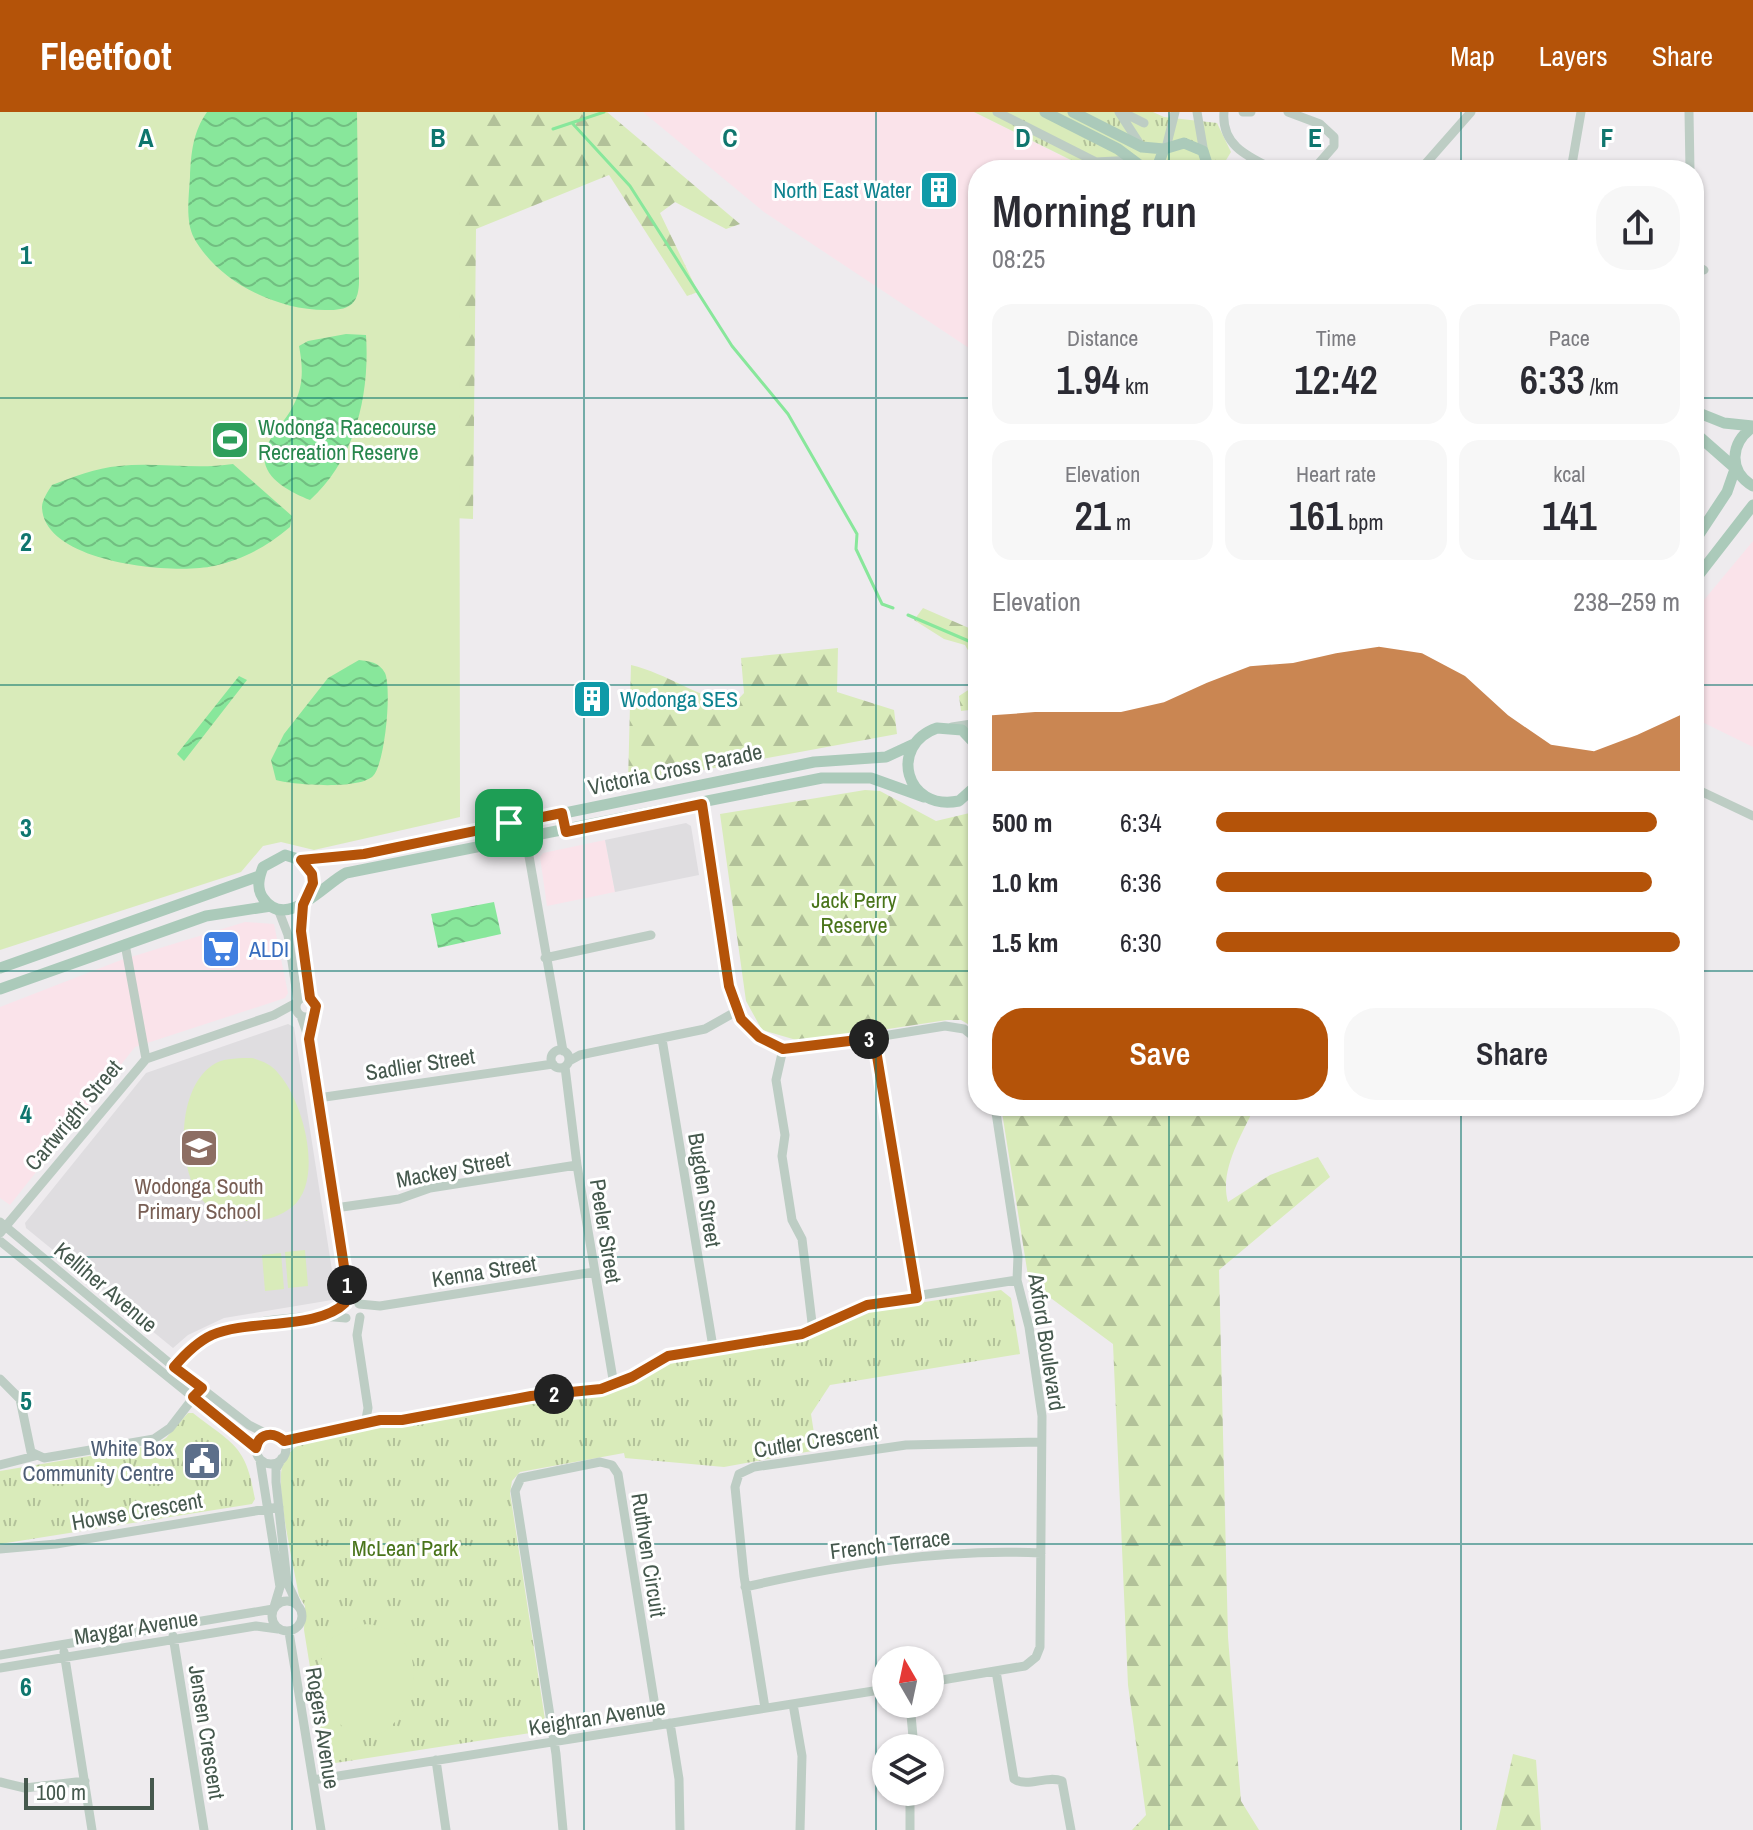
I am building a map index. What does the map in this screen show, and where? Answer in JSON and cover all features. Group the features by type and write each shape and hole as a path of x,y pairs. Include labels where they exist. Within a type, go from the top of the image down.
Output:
{"main road":[{"path":"1045,112 1134,160"},
{"path":"1073,112 1143,148 1165,148 1187,143 1206,160"},
{"path":"1160,160 1165,148"},
{"path":"1704,415 1724,423 1753,426"},
{"path":"1704,527 1727,492 1735,469 1738,444 1753,426"},
{"path":"1704,441 1753,486"},
{"path":"1704,566 1753,505"},
{"path":"1704,562 1709,559"},
{"path":"952,727 968,735"},
{"name":"Victoria Cross Parade","path":"301,860 364,854 814,762 886,757 914,744 933,729 952,727"},
{"path":"914,744 908,772 924,797"},
{"name":"Victoria Cross Parade","path":"306,902 346,873 566,832 822,778 850,776 885,781 946,803 968,798"},
{"path":"698,785 702,804"},
{"path":"562,813 566,832"},
{"path":"0,989 224,912 274,908 291,910 306,902 312,874 301,860 276,857 263,867 259,876 262,896 274,908"},
{"path":"0,968 259,876"}],"street":[{"path":"997,112 1092,160"},
{"path":"1121,112 1143,148"},
{"path":"1121,112 1144,123"},
{"path":"1165,148 1175,112"},
{"path":"1197,112 1207,160"},
{"path":"1224,112 1225,131 1237,151 1255,160"},
{"path":"1243,112 1251,112"},
{"path":"1288,112 1320,124 1334,137 1334,146 1322,160"},
{"path":"1429,160 1471,112"},
{"path":"1573,160 1581,112"},
{"path":"1689,112 1690,160"},
{"path":"952,727 968,725"},
{"path":"1704,793 1753,816"},
{"path":"702,804 729,986 737,1011 759,1037 783,1049 945,1026 968,1032"},
{"name":"Peeler Street","path":"526,839 614,1385"},
{"path":"306,902 301,931 310,998 316,1006 309,1039"},
{"path":"274,908 288,935 297,1002 309,1039 347,1286 351,1304 360,1316 357,1335 368,1408 366,1419 360,1425"},
{"path":"545,958 651,935"},
{"path":"125,944 146,1059"},
{"name":"Cartwright Street","path":"2,1227 146,1059 274,1015 310,998"},
{"name":"Sadlier Street","path":"318,1098 527,1065 662,1039 705,1029 737,1011"},
{"name":"Cartwright Street","path":"274,1015 313,1014"},
{"path":"874,1038 917,1298"},
{"name":"Bugden Street","path":"662,1039 713,1347"},
{"path":"783,1049 776,1080 785,1135 782,1156 792,1220 802,1239 813,1331"},
{"name":"Axford Boulevard","path":"996,1671 1032,1662 1040,1647 1042,1416 1029,1327 1017,1280 1018,1256 997,1116"},
{"name":"Mackey Street","path":"335,1208 399,1199 430,1188 577,1165"},
{"name":"Kelliher Avenue","path":"2,1227 174,1367 249,1425 267,1434"},
{"name":"Kelliher Avenue","path":"0,1241 256,1448"},
{"name":"Kenna Street","path":"174,1367 197,1343 223,1331 322,1315 351,1304 380,1306 594,1272"},
{"path":"284,1441 305,1433 614,1385 668,1356 713,1347 768,1342 813,1331 867,1305 1017,1280"},
{"path":"351,1304 347,1319 357,1335"},
{"name":"Kenna Street","path":"322,1315 347,1319 380,1306"},
{"path":"0,1379 20,1399 35,1456"},
{"path":"0,1465 35,1456 44,1458 150,1441 170,1428 202,1388"},
{"path":"289,1632 278,1629 272,1622 280,1587 256,1448 259,1439 267,1434 276,1435 284,1441 286,1450 276,1469 287,1582 298,1606"},
{"name":"Cutler Crescent","path":"765,1708 745,1587 735,1487 745,1470 906,1445 1041,1442"},
{"path":"260,1460 274,1463 282,1458"},
{"name":"Ruthven Circuit","path":"563,1830 554,1742 515,1491 521,1478 528,1474 600,1462 612,1465 618,1474 658,1725"},
{"name":"Howse Crescent","path":"0,1549 56,1544 279,1507"},
{"name":"French Terrace","path":"745,1587 856,1564 916,1557 1041,1553"},
{"path":"274,1608 283,1601 298,1606"},
{"name":"Rogers Avenue","path":"298,1606 302,1614 301,1623 289,1632 321,1830"},
{"name":"Maygar Avenue","path":"0,1655 172,1629 274,1608"},
{"name":"Maygar Avenue","path":"0,1668 256,1626 278,1629"},
{"name":"Jensen Crescent","path":"172,1629 204,1830"},
{"path":"63,1646 92,1830"},
{"path":"944,1680 996,1671 1014,1779 1023,1783 1053,1778 1062,1781 1071,1830"},
{"name":"Keighran Avenue","path":"313,1780 872,1691"},
{"path":"793,1704 802,1756 800,1830"},
{"path":"670,1723 679,1779 680,1830"},
{"path":"436,1760 446,1830"},
{"path":"0,1782 36,1788 85,1781"},
{"path":"910,1806 910,1830"}],"shaded area":[{"path":"643,112 974,112 1070,160 968,160 968,347 764,212"},
{"path":"1753,541 1753,747 1704,723 1704,600"},
{"path":"686,823 691,826 699,875 615,892 605,840"},
{"path":"605,840 615,892 547,906 540,857 543,853"},
{"path":"245,922 274,924 288,993 285,998 135,1047 10,1205 0,1198 0,1007 121,960"},
{"name":"Wodonga South Primary School","path":"288,1024 294,1027 336,1296 332,1300 224,1318 188,1335 173,1348 26,1228 25,1223 146,1073"}],"green space":[{"name":"Wodonga Racecourse Recreation Reserve","path":"0,112 459,112 460,817 314,850 281,842 263,846 241,872 0,950"},
{"path":"453,112 607,112 740,224 726,229 675,202 660,213 698,292 687,296 609,175 476,229 473,519 454,518"},
{"path":"974,112 1153,112 1164,117 1217,123 1231,152 1226,160 1071,160"},
{"path":"923,608 968,628 968,650 965,645 944,639 914,620"},
{"path":"838,648 837,692 894,710 897,734 628,784 631,665 734,704 744,693 741,658"},
{"path":"968,690 968,710 961,711 959,696"},
{"name":"Jack Perry Reserve","path":"865,790 880,791 936,821 968,813 968,1024 961,1020 947,1020 803,1042 762,1030 746,1001 720,814"},
{"path":"252,1058 273,1068 287,1085 302,1120 309,1160 302,1195 292,1207 267,1219 254,1221 227,1217 204,1202 190,1177 184,1141 188,1104 203,1073 220,1061"},
{"path":"1003,1116 1250,1116 1229,1165 1228,1202 1270,1175 1318,1157 1330,1177 1219,1270 1228,1637 1241,1801 1259,1830 1132,1830 1146,1815 1128,1685 1113,1344 1029,1282"},
{"path":"305,1250 308,1286 288,1288 285,1252"},
{"path":"281,1253 284,1289 265,1291 262,1255"},
{"name":"McLean Park","path":"1001,1290 1011,1298 1020,1354 830,1385 811,1414 816,1446 812,1451 724,1467 625,1458 624,1453 520,1472 512,1481 510,1493 546,1726 543,1731 329,1764 325,1760 304,1630 305,1606 299,1596 281,1494 282,1467 298,1445 312,1438 627,1388 666,1363 808,1340 868,1311"},
{"path":"188,1413 193,1413 219,1432 242,1456 255,1499 252,1504 0,1544 0,1471 155,1445 166,1438"},
{"path":"366,1624 393,1632 408,1649 414,1671 410,1694 400,1715 385,1730 367,1736 346,1729 331,1714 322,1694 320,1679 322,1657 333,1637"},
{"path":"1513,1754 1536,1760 1541,1830 1496,1830"}],"water":[{"path":"207,112 357,112 359,281 355,299 348,306 337,310 311,309 272,300 235,281 205,254 191,231 188,208 194,143"},
{"path":"346,334 366,335 362,403 349,446 325,484 310,500 277,482 266,467 266,449 297,399 302,369 299,346 308,341"},
{"path":"233,464 292,516 290,527 254,551 214,566 142,566 86,553 64,541 48,526 42,507 52,485 102,469 133,465"},
{"path":"359,660 380,666 387,682 384,742 373,776 341,785 276,780 271,760 284,734 328,678"},
{"path":"239,676 247,680 184,761 177,754"},
{"path":"494,902 501,934 438,948 431,914"}],"waterway":[{"path":"553,129 604,112"},
{"path":"573,124 630,186 732,346 788,414 857,534 856,549 882,604 893,608"},
{"path":"908,615 968,641"}],"place":[{"name":"North East Water","path":"939,190"},
{"name":"Wodonga Racecourse Recreation Reserve","path":"230,440"},
{"name":"Wodonga SES","path":"592,699"},
{"name":"ALDI","path":"221,949"},
{"name":"Wodonga South Primary School","path":"199,1148"},
{"name":"White Box Community Centre","path":"202,1461"}],"route":[{"path":"702,804 729,986 741,1019 759,1037 783,1049 796,1050 874,1038 917,1298 877,1302 813,1331 768,1342 713,1347 668,1356 632,1377 601,1389 454,1408 417,1418 380,1420 305,1433 284,1441 276,1435 267,1434 259,1439 256,1448 193,1397 202,1388 174,1367 197,1343 223,1331 322,1315 345,1303 347,1286 309,1039 316,1006 310,998 301,931 303,905 312,892 313,883 308,866 301,860 364,854 509,823 562,813 566,832 702,804"}]}
